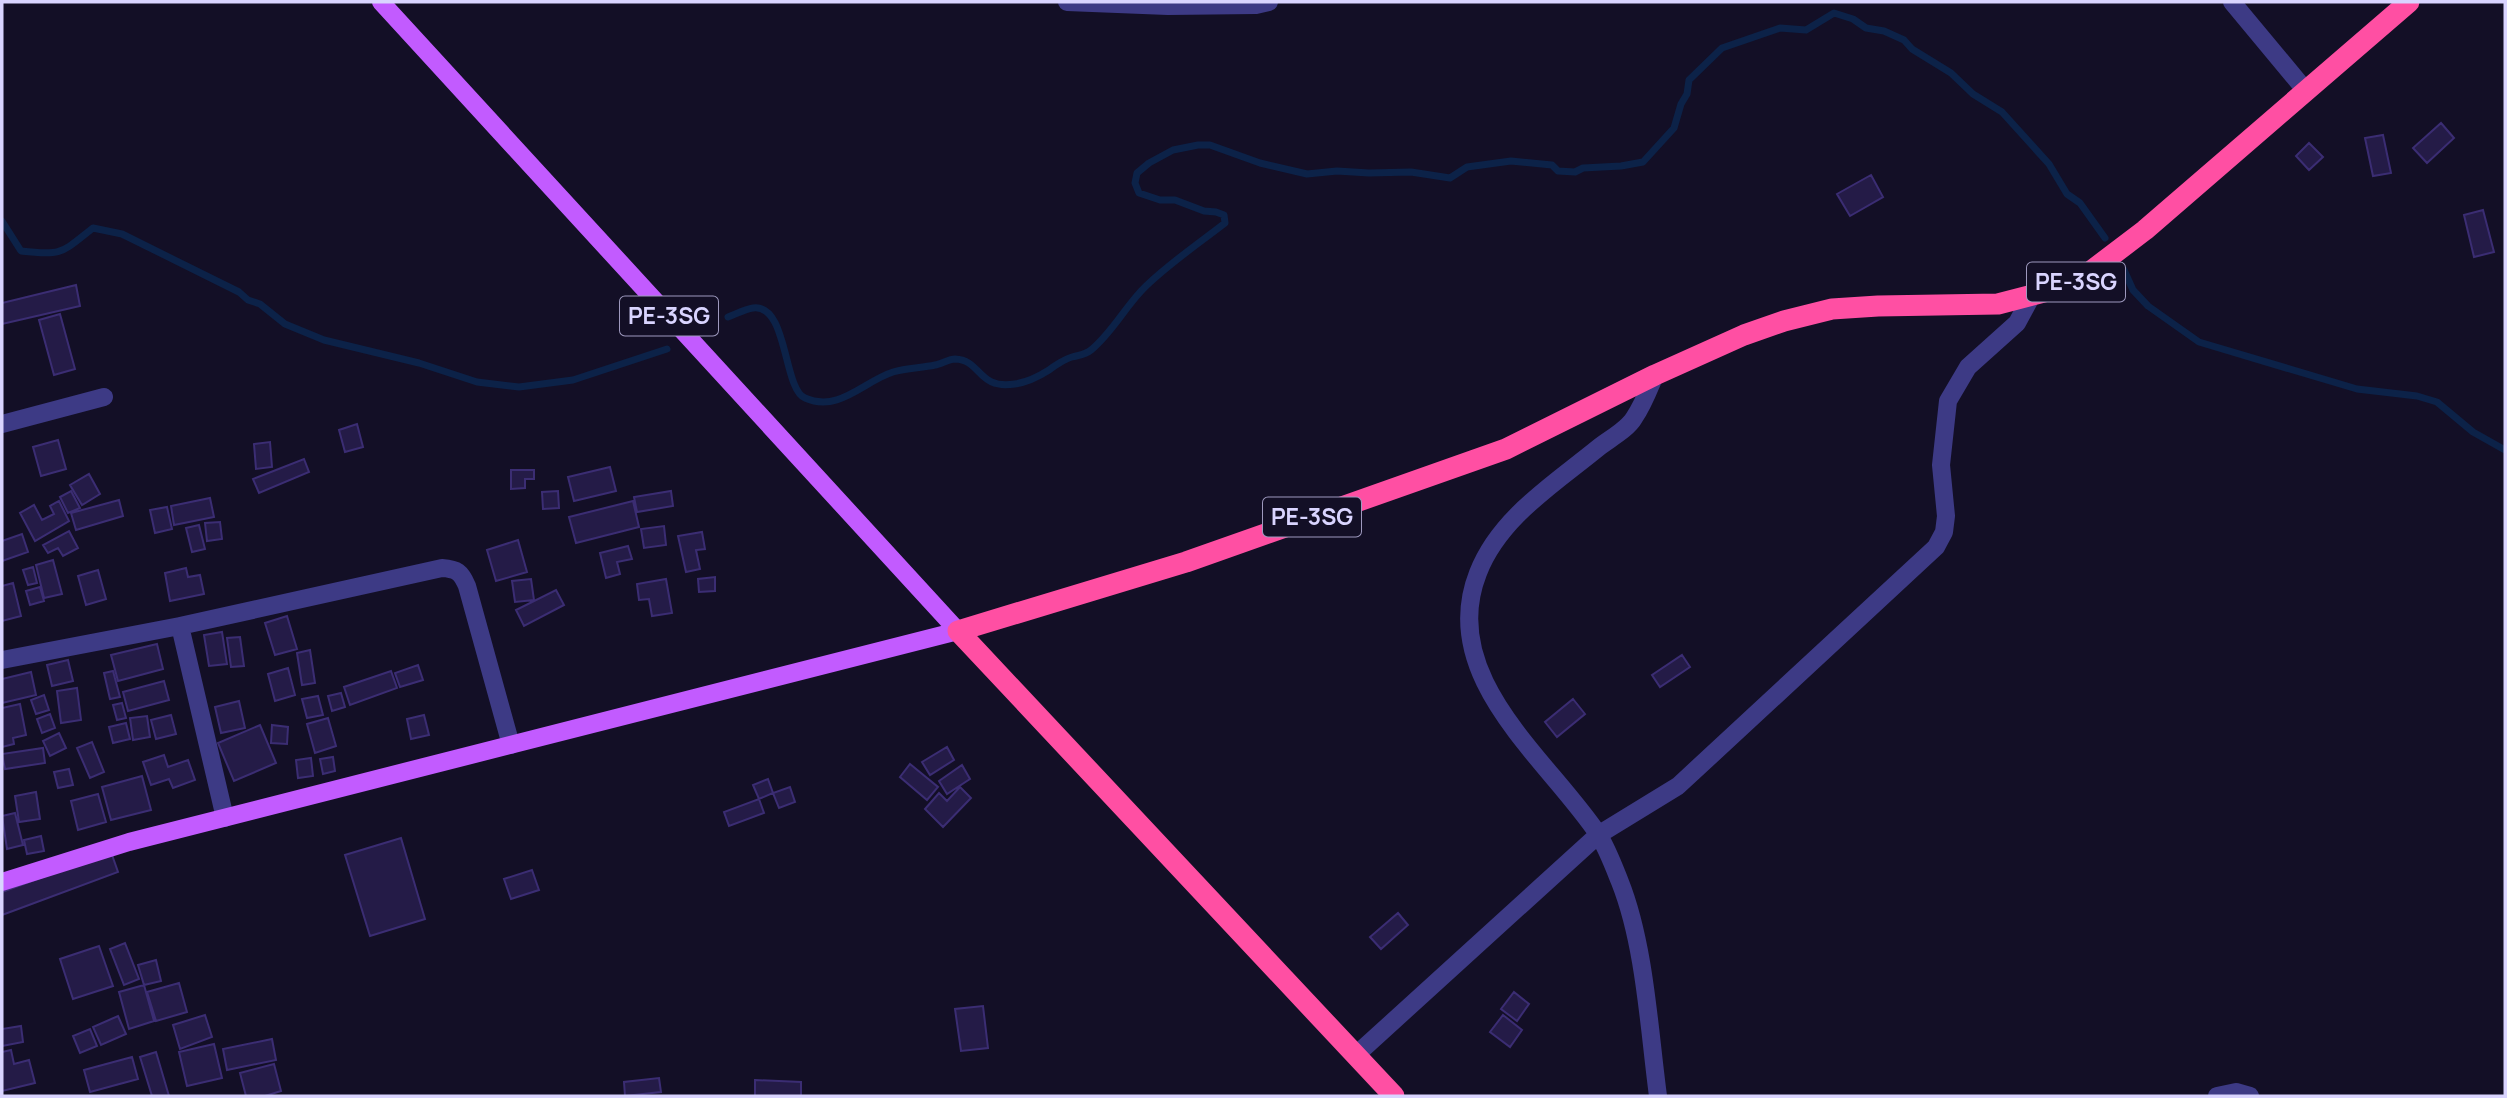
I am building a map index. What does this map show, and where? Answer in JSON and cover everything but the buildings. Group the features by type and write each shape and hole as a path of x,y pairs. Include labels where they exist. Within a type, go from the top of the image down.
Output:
{"highway":[{"name":"PE-3SG","path":"958,631 1186,562 1506,449 1655,375 1744,335 1784,321 1832,309 1998,304 2074,284 2145,230 2409,2"},
{"path":"958,631 1394,1096"}],"main road":[{"name":"PE-3SG","path":"381,2 958,631"},
{"path":"2,882 129,842 958,631"}],"street":[{"path":"1068,2 1168,6 1256,5 1269,2"},
{"path":"2232,2 2306,91"},
{"path":"1356,1055 1598,835 1678,786 1936,547 1944,532 1941,465 1948,401 1968,367 2017,323 2031,297"},
{"path":"1655,375 1633,420 1530,503 1498,536 1478,573 1469,611 1472,651 1482,680 1506,716 1598,835 1621,884 1638,949 1658,1096"},
{"path":"2,424 104,397"},
{"path":"2,660 180,626 442,568 454,569 461,573 467,586 511,745"},
{"path":"180,626 225,818"},
{"path":"2217,1096 2236,1092 2249,1096"}],"waterway":[{"path":"728,317 753,308 764,310 773,319 779,332 798,391 805,398 817,402 840,399 893,372 953,359 970,364 993,383 1003,385 1024,382 1066,359 1091,350 1146,286 1225,223 1224,215 1216,212 1139,193 1135,183 1137,173 1173,150 1210,145 1260,163 1307,174 1337,171 1411,172 1450,178 1467,167 1511,161 1552,165 1558,171 1575,172 1583,168 1643,162 1674,128 1687,94 1689,80 1722,48 1780,28 1806,30 1834,13 1853,19 1866,28 1884,31 1904,40 1912,49 1951,73 1973,94 2002,112 2049,164 2067,194 2080,203 2105,238"},
{"path":"2,221 21,251 61,251 93,228 122,234 239,292 248,300 260,304 285,324 324,340 419,363 477,382 519,387 573,380 667,349"},
{"path":"2124,270 2133,290 2148,306 2199,342 2357,389 2417,396 2437,402 2473,432 2505,450"}]}
